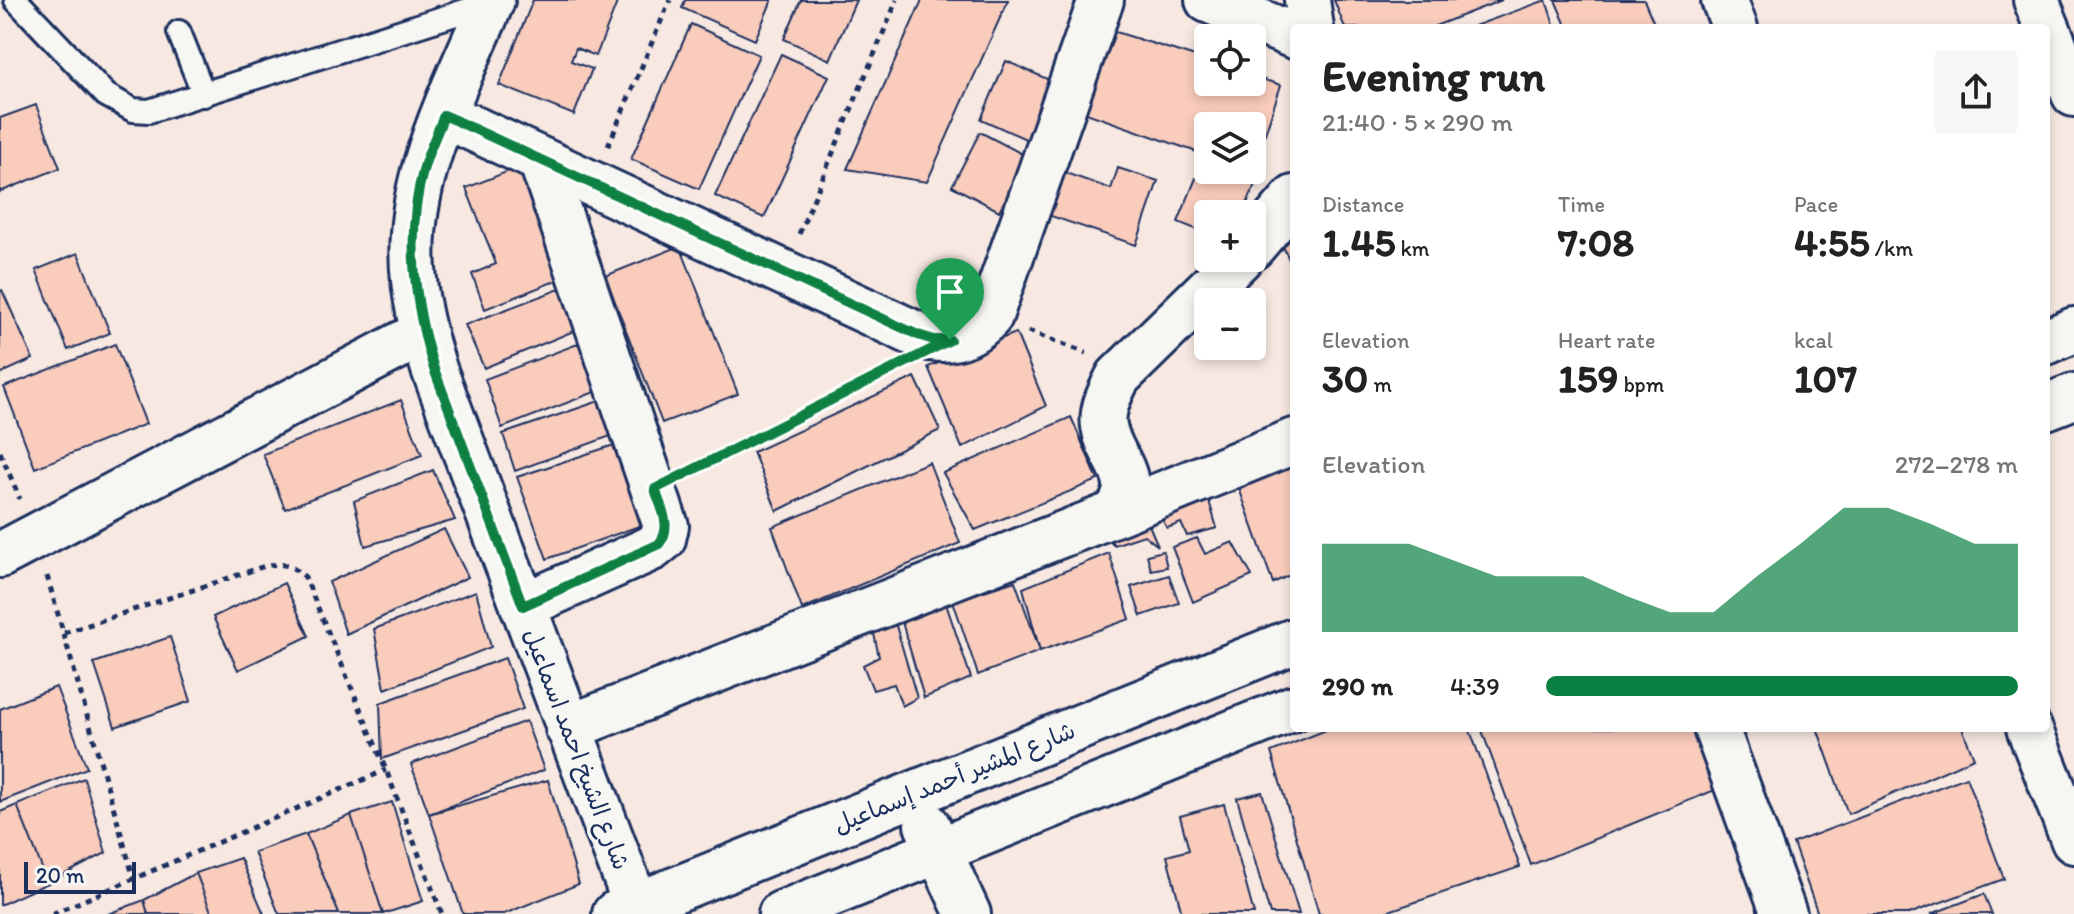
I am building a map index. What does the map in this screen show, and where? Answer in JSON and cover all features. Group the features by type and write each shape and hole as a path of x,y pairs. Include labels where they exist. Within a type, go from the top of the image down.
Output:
{"street":[{"path":"444,115 934,340 950,340 979,328 990,316 1101,0"},
{"path":"1208,0 1290,34"},
{"path":"1307,0 1310,24"},
{"path":"1724,0 1733,24"},
{"path":"2036,0 2046,24"},
{"name":"شارع الشيخ احمد اسماعيل","path":"491,1 424,167 414,222 413,278 423,333 434,369 568,728 625,910"},
{"path":"2050,35 2074,94"},
{"path":"523,606 659,544 666,533 655,489 541,160"},
{"path":"1266,231 1290,203"},
{"path":"1114,514 1121,506 1127,485 1104,425 1107,400 1126,368 1225,272"},
{"path":"2050,340 2074,330"},
{"path":"18,546 423,333"},
{"path":"2050,405 2074,396"},
{"path":"568,728 1290,443"},
{"name":"شارع المشير أحمد إسماعيل","path":"625,910 1290,643"},
{"path":"781,914 1290,710"},
{"path":"1717,732 1784,914"},
{"path":"2031,732 2074,841"},
{"path":"913,793 968,914"}],"lane":[{"path":"16,0 106,95 133,110 149,111 491,1"},
{"path":"179,32 204,95"}],"path":[{"path":"592,183 670,0"},
{"path":"783,272 897,0"},
{"path":"990,316 1126,368"},
{"path":"655,489 894,369"},
{"path":"0,452 18,546 64,633 134,879"},
{"path":"64,633 276,563 286,565 305,577 442,914"},
{"path":"52,914 386,770"}],"building":[{"path":"533,0 618,0 596,56 576,48 571,61 592,69 574,115 499,85"},
{"path":"685,0 772,0 755,40 682,8"},
{"path":"801,0 856,0 830,60 784,39"},
{"path":"922,0 1008,0 927,182 847,169"},
{"path":"1334,0 1502,0 1440,24 1343,24"},
{"path":"1546,0 1554,24 1480,24"},
{"path":"1555,0 1644,0 1654,24 1565,24"},
{"path":"691,24 759,55 699,189 631,159"},
{"path":"1113,31 1194,57 1194,96 1266,96 1266,80 1281,85 1266,131 1266,112 1194,112 1194,151 1086,113"},
{"path":"781,54 829,76 764,218 715,196"},
{"path":"1006,61 1054,82 1028,140 981,119"},
{"path":"36,105 60,168 0,192 0,118"},
{"path":"980,132 1028,157 999,211 952,186"},
{"path":"524,165 568,276 485,309 472,274 496,264 466,188"},
{"path":"1118,168 1158,181 1136,245 1045,214 1060,171 1111,189"},
{"path":"1194,183 1255,184 1249,200 1194,200 1194,228 1178,222"},
{"path":"1290,235 1290,261 1280,240"},
{"path":"680,246 738,394 662,423 605,276"},
{"path":"78,253 110,333 68,350 36,270"},
{"path":"570,285 586,326 484,368 465,325"},
{"path":"0,291 33,359 0,374"},
{"path":"1016,333 1046,406 962,448 928,367"},
{"path":"588,340 608,387 502,428 485,379"},
{"path":"115,344 146,424 35,468 4,387"},
{"path":"915,377 940,430 777,511 753,452"},
{"path":"605,399 619,433 515,471 503,434"},
{"path":"401,400 422,455 285,509 263,454"},
{"path":"1071,417 1098,480 975,530 943,473"},
{"path":"614,445 642,525 547,559 517,477"},
{"path":"1290,454 1290,575 1273,583 1235,477"},
{"path":"929,462 960,543 802,609 772,527"},
{"path":"433,470 455,520 365,546 354,501"},
{"path":"1204,484 1217,528 1187,536 1181,523 1167,528 1155,507"},
{"path":"1144,513 1158,546 1144,535 1114,545 1100,528"},
{"path":"444,529 468,577 346,634 329,582"},
{"path":"1197,538 1205,554 1233,542 1252,576 1193,602 1172,547"},
{"path":"1163,551 1167,567 1151,570 1147,555"},
{"path":"1109,553 1130,619 1040,651 1023,588"},
{"path":"1169,575 1179,603 1141,616 1131,587"},
{"path":"1015,581 1040,651 978,675 953,601"},
{"path":"284,583 309,636 238,670 213,617"},
{"path":"476,591 491,647 385,689 374,629"},
{"path":"942,592 971,678 924,698 898,608"},
{"path":"892,612 917,698 902,706 894,684 873,690 863,665 879,657 871,620"},
{"path":"170,637 191,701 115,727 94,663"},
{"path":"505,658 523,709 382,759 380,703"},
{"path":"56,687 87,768 0,802 0,709"},
{"path":"526,721 544,770 429,814 411,764"},
{"path":"1321,732 1470,732 1520,867 1380,914 1319,914 1271,752"},
{"path":"1482,732 1699,732 1720,788 1531,865"},
{"path":"1818,732 1964,732 1974,758 1848,814"},
{"path":"1966,777 2004,879 1909,914 1818,914 1793,843"},
{"path":"84,778 106,853 48,883 17,805"},
{"path":"548,780 579,884 504,914 463,914 429,814"},
{"path":"1262,792 1299,914 1270,914 1237,798"},
{"path":"392,802 423,901 383,914 351,815"},
{"path":"1224,804 1254,914 1182,914 1167,856 1189,850 1180,816"},
{"path":"17,805 48,883 0,905 0,812"},
{"path":"351,815 383,914 339,914 306,834"},
{"path":"306,834 339,914 279,914 254,852"},
{"path":"240,858 264,914 212,914 196,873"},
{"path":"196,873 212,914 148,914 144,900"},
{"path":"1984,894 1992,914 1931,914"},
{"path":"144,900 148,914 108,914"}],"route":[{"path":"444,115 918,335 934,340 950,340 655,489 666,526 666,533 659,544 523,606 434,369 423,333 413,278 414,222 424,167 444,115"}]}
